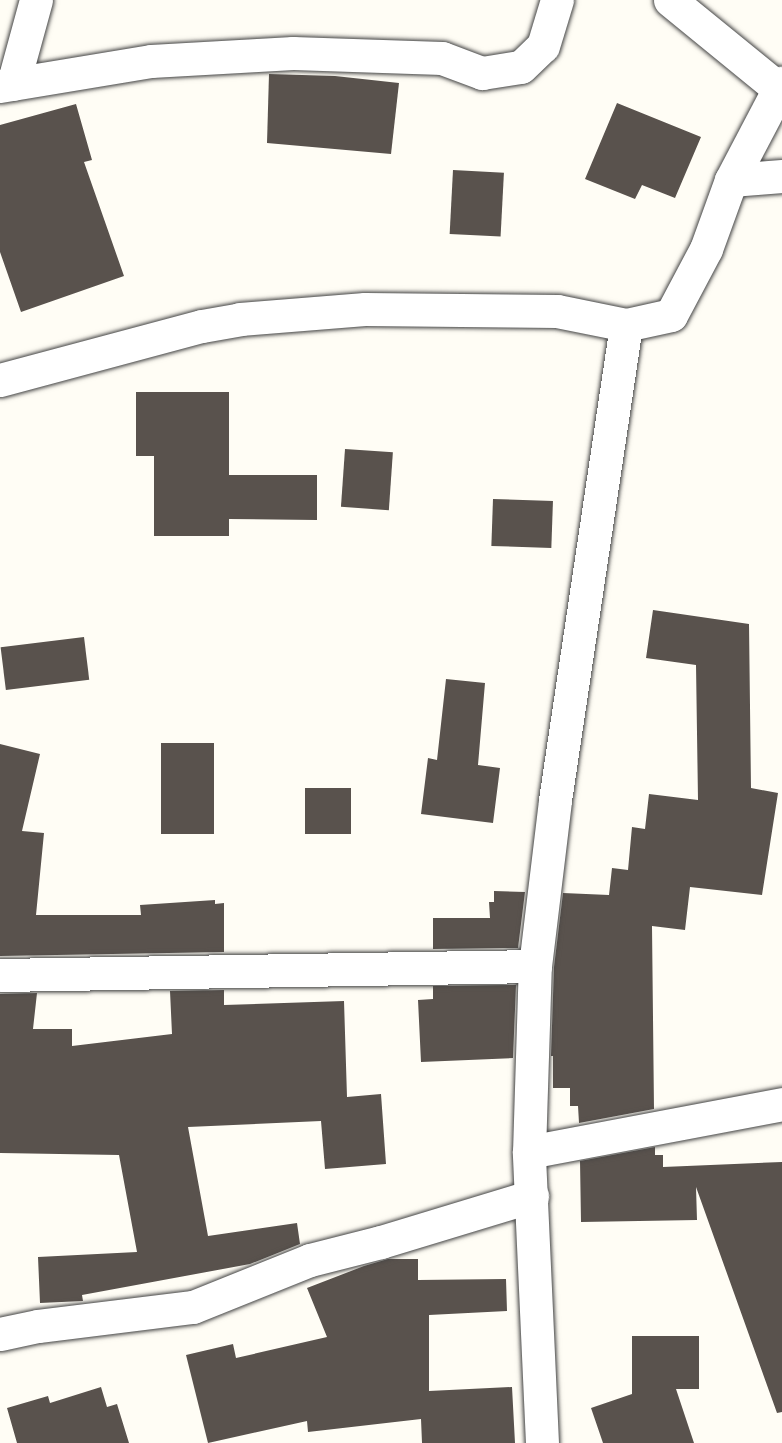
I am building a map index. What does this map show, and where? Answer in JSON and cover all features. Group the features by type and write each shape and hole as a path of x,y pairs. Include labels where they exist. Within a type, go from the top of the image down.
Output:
{"street":[{"path":"36,0 7,85 151,61 293,53 442,58 482,73 521,67 543,46 557,0"},
{"path":"0,380 202,326 286,315 365,309 557,311 626,325 670,315 706,249 731,180 781,89 670,0"},
{"path":"731,180 782,176"},
{"path":"542,1443 529,1152 535,966 555,800 626,325"},
{"path":"0,975 535,966"},
{"path":"529,1152 782,1104"},
{"path":"0,1334 38,1326 193,1307 310,1260 381,1242 532,1196"}],"building":[{"path":"269,74 335,76 399,83 391,154 267,143"},
{"path":"617,103 701,137 675,198 642,185 635,199 585,179"},
{"path":"76,104 92,160 84,162 124,276 21,312 0,252 0,125"},
{"path":"453,170 504,173 501,237 450,234"},
{"path":"136,392 229,392 229,475 317,475 317,520 229,519 229,536 154,536 154,456 136,456"},
{"path":"345,449 393,452 389,510 341,507"},
{"path":"493,499 553,501 551,548 491,546"},
{"path":"653,610 749,624 751,788 778,793 762,895 690,887 685,930 652,926 654,1109 579,1123 578,1106 570,1106 570,1088 553,1088 553,1056 551,1056 554,967 563,893 609,895 612,868 628,870 632,827 645,829 649,794 698,800 696,665 646,658"},
{"path":"84,637 89,680 6,690 1,647"},
{"path":"446,679 485,683 478,765 500,768 493,823 421,814 428,758 437,760"},
{"path":"161,743 214,743 214,834 161,834"},
{"path":"0,744 40,754 22,831 44,833 36,915 141,915 140,905 215,900 215,904 224,903 224,952 0,956"},
{"path":"305,788 351,788 351,834 305,834"},
{"path":"494,891 525,892 518,948 433,949 433,918 490,918 489,902 494,902"},
{"path":"516,985 513,1058 421,1062 418,1000 433,999 433,986"},
{"path":"224,990 224,1005 344,1001 347,1097 381,1094 386,1164 325,1169 321,1121 188,1127 208,1236 297,1223 300,1244 250,1264 82,1295 83,1301 40,1303 38,1257 137,1252 119,1155 0,1153 0,994 37,993 33,1029 72,1029 72,1046 172,1034 170,991"},
{"path":"655,1147 655,1155 663,1155 663,1167 782,1162 782,1412 777,1413 696,1187 697,1220 581,1222 580,1161"},
{"path":"388,1259 418,1259 418,1280 506,1279 507,1311 429,1315 429,1391 512,1387 515,1443 422,1443 421,1419 308,1432 307,1421 208,1443 186,1355 233,1344 236,1358 327,1337 307,1288"},
{"path":"632,1336 699,1336 699,1389 676,1389 694,1443 603,1443 591,1408 632,1394"},
{"path":"101,1387 107,1407 117,1404 129,1443 17,1443 7,1408 48,1396 50,1403"}]}
